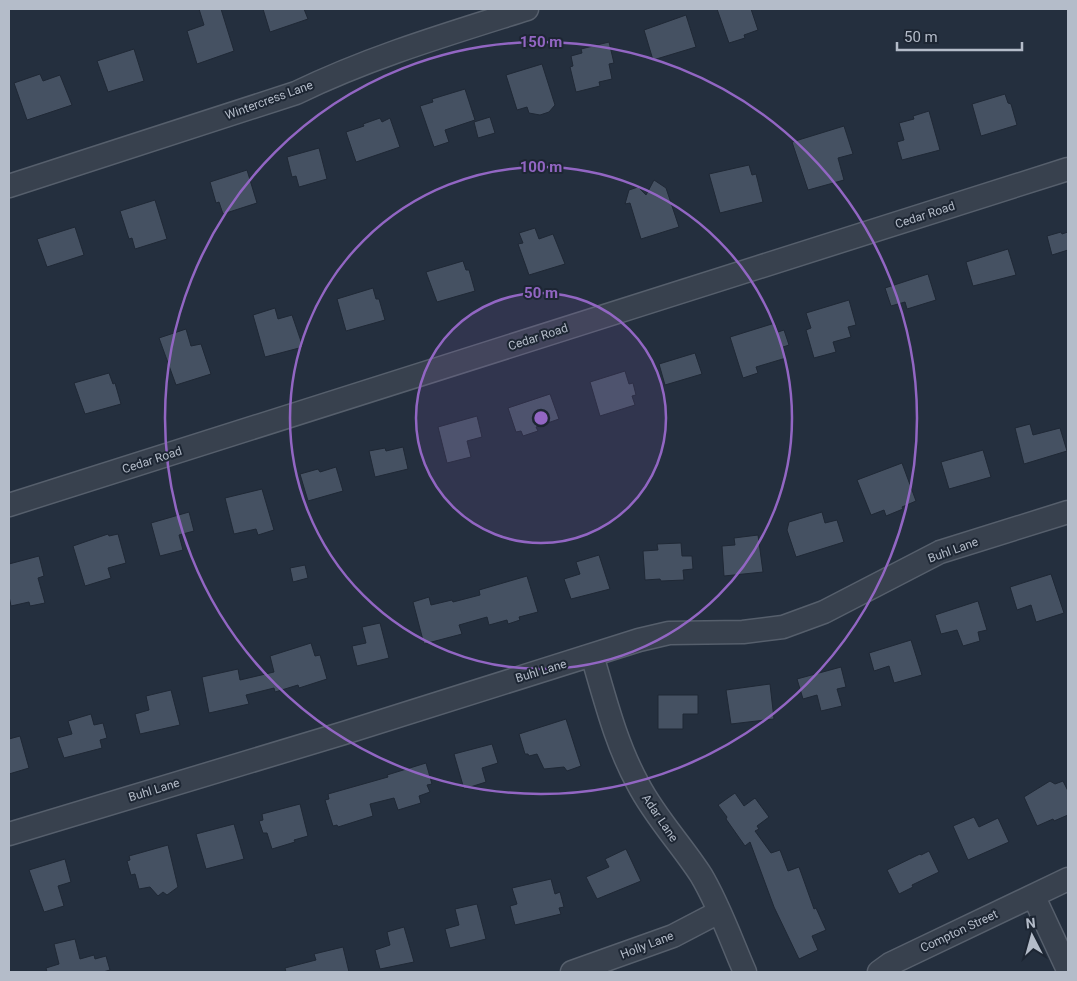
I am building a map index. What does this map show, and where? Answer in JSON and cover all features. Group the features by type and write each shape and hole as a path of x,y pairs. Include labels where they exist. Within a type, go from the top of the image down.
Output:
{"street":[{"name":"Wintercress Lane","path":"9,186 296,93 380,56 527,9"},
{"name":"Cedar Road","path":"9,505 1068,169"},
{"name":"Buhl Lane","path":"9,834 335,736 639,640 669,633 743,632 783,627 824,612 940,552 1068,512"},
{"name":"Adar Lane","path":"592,655 623,754 638,785 657,817 701,875 745,972"},
{"name":"Compton Street","path":"879,972 890,964 1068,880"},
{"path":"1034,897 1068,970"},
{"name":"Holly Lane","path":"572,972 673,936 719,912"}],"building":[{"path":"199,9 221,9 234,51 197,64 187,31 204,25"},
{"path":"263,9 304,9 308,19 270,32"},
{"path":"717,9 751,9 758,30 744,35 745,38 729,43"},
{"path":"686,15 696,47 653,60 644,30"},
{"path":"609,42 614,63 609,64 612,79 599,82 600,86 576,92 570,67 573,66 571,56 582,53 581,49"},
{"path":"134,49 144,81 108,92 97,61"},
{"path":"542,64 555,105 549,112 540,115 529,113 527,107 517,110 506,75"},
{"path":"40,74 43,81 60,75 72,105 27,120 14,83"},
{"path":"465,89 475,120 445,130 449,142 434,147 420,106 433,102 432,99"},
{"path":"1005,94 1008,103 1011,104 1017,125 981,136 972,104"},
{"path":"929,111 940,150 902,160 897,142 904,140 899,123 914,119 913,116"},
{"path":"490,117 495,133 478,138 474,122"},
{"path":"380,118 382,122 390,118 400,147 356,162 346,132"},
{"path":"844,126 853,154 838,158 844,180 808,190 792,142"},
{"path":"319,148 327,179 299,187 296,176 292,177 287,157"},
{"path":"749,165 752,175 756,174 763,202 720,213 709,174"},
{"path":"247,170 257,203 223,214 219,202 216,203 210,182"},
{"path":"654,180 666,188 679,227 641,239 630,203 625,204 629,190 638,187 646,195"},
{"path":"155,200 167,239 135,249 132,238 129,239 120,211"},
{"path":"75,227 84,255 47,267 37,239"},
{"path":"535,228 539,239 553,234 565,264 529,275 518,244 523,243 519,233"},
{"path":"1061,232 1062,234 1068,232 1068,250 1052,255 1047,236"},
{"path":"1008,249 1016,275 973,286 966,262"},
{"path":"463,261 466,270 469,270 475,291 437,302 426,272"},
{"path":"928,274 936,300 907,309 905,302 891,306 885,288"},
{"path":"373,288 376,299 379,299 385,320 346,331 337,299"},
{"path":"849,300 856,325 848,327 851,337 833,342 836,352 814,358 806,330 811,328 806,313"},
{"path":"275,308 278,319 292,315 303,347 265,357 253,315"},
{"path":"775,323 778,332 784,330 789,345 783,347 786,358 756,367 758,373 743,378 730,337"},
{"path":"186,329 191,346 201,344 211,374 176,385 159,338"},
{"path":"695,353 702,374 665,385 659,364"},
{"path":"625,371 629,384 633,383 636,395 632,396 635,405 600,416 590,382"},
{"path":"109,373 113,384 115,383 121,404 85,414 74,383"},
{"path":"550,394 559,419 536,427 538,431 523,436 521,431 516,432 508,408"},
{"path":"477,416 482,437 467,441 471,457 447,463 438,427"},
{"path":"1030,424 1033,435 1060,428 1067,451 1024,464 1015,428"},
{"path":"403,447 408,469 375,477 369,451 385,448 386,451"},
{"path":"983,450 991,477 949,489 941,462"},
{"path":"902,463 916,501 886,516 884,510 871,515 857,480"},
{"path":"336,467 343,491 308,501 300,474 318,469 320,472"},
{"path":"262,489 274,530 258,535 256,529 234,534 225,498"},
{"path":"189,512 194,531 179,535 183,550 160,556 151,523"},
{"path":"822,512 825,523 837,520 844,542 796,557 787,530 789,522"},
{"path":"108,534 109,536 118,534 126,563 108,568 111,578 85,586 73,546"},
{"path":"758,535 763,572 724,576 722,546 735,545 734,538"},
{"path":"681,543 682,556 692,556 693,569 683,570 684,580 645,580 643,551 658,550 657,544"},
{"path":"599,555 610,589 571,599 564,579 580,574 576,562"},
{"path":"39,556 44,576 38,578 45,603 30,606 29,602 11,606 9,596 9,564"},
{"path":"305,565 308,578 293,582 290,568"},
{"path":"1051,574 1064,613 1036,622 1031,605 1017,610 1010,587"},
{"path":"527,576 538,612 519,617 520,620 508,624 507,620 489,625 487,617 459,625 462,634 424,644 413,602 429,597 431,605 452,600 453,602 480,595 479,590"},
{"path":"978,601 987,630 978,632 980,641 963,646 957,630 941,634 935,615"},
{"path":"380,623 389,658 357,666 352,646 366,643 362,627"},
{"path":"911,640 922,675 894,683 889,666 874,671 869,653"},
{"path":"311,643 315,656 320,655 327,679 299,688 298,685 275,692 274,688 246,695 249,704 209,713 202,677 238,669 240,680 274,672 270,656"},
{"path":"841,667 846,687 837,689 842,706 821,711 817,695 803,699 797,679"},
{"path":"770,684 774,719 731,724 726,690"},
{"path":"171,690 180,725 140,734 135,714 149,710 146,696"},
{"path":"658,695 698,695 698,714 683,714 683,729 658,729"},
{"path":"91,714 94,725 103,723 107,738 100,740 102,748 64,758 57,738 72,734 68,721"},
{"path":"566,719 581,766 567,771 564,767 544,769 537,754 529,756 525,754 519,734"},
{"path":"20,736 29,768 9,774 9,739"},
{"path":"492,744 498,763 482,768 486,782 464,789 454,754"},
{"path":"426,763 432,784 427,785 430,792 419,796 421,803 398,810 394,798 370,804 373,816 338,827 337,825 333,826 325,800 329,799 328,794 388,777 387,775"},
{"path":"1050,781 1055,784 1063,781 1068,791 1068,815 1037,826 1024,797"},
{"path":"735,793 744,806 755,798 769,817 757,826 759,829 755,831 771,853 780,850 788,871 799,867 814,909 816,908 826,930 812,936 818,950 799,959 774,907 750,842 745,846 718,805"},
{"path":"300,804 308,836 272,849 267,833 263,833 259,821 263,820 262,814"},
{"path":"974,817 979,827 998,818 1009,842 968,860 953,826"},
{"path":"234,824 244,859 206,869 196,834"},
{"path":"168,845 178,887 167,895 163,892 158,896 150,887 139,889 135,874 131,875 127,861 130,860 129,856"},
{"path":"626,849 641,881 597,899 586,877 609,867 605,859"},
{"path":"929,851 939,872 912,885 913,887 899,894 887,870"},
{"path":"65,859 71,882 58,886 64,906 44,912 29,870"},
{"path":"551,879 555,894 560,892 564,907 559,908 561,914 515,925 510,906 517,904 512,888"},
{"path":"477,904 486,939 450,948 445,929 459,925 455,909"},
{"path":"404,927 414,962 380,969 375,950 390,945 387,932"},
{"path":"75,939 80,959 94,955 95,959 106,956 110,970 103,972 47,972 46,968 59,964 54,944"},
{"path":"343,947 349,972 286,972 285,968 316,960 314,954"}]}
